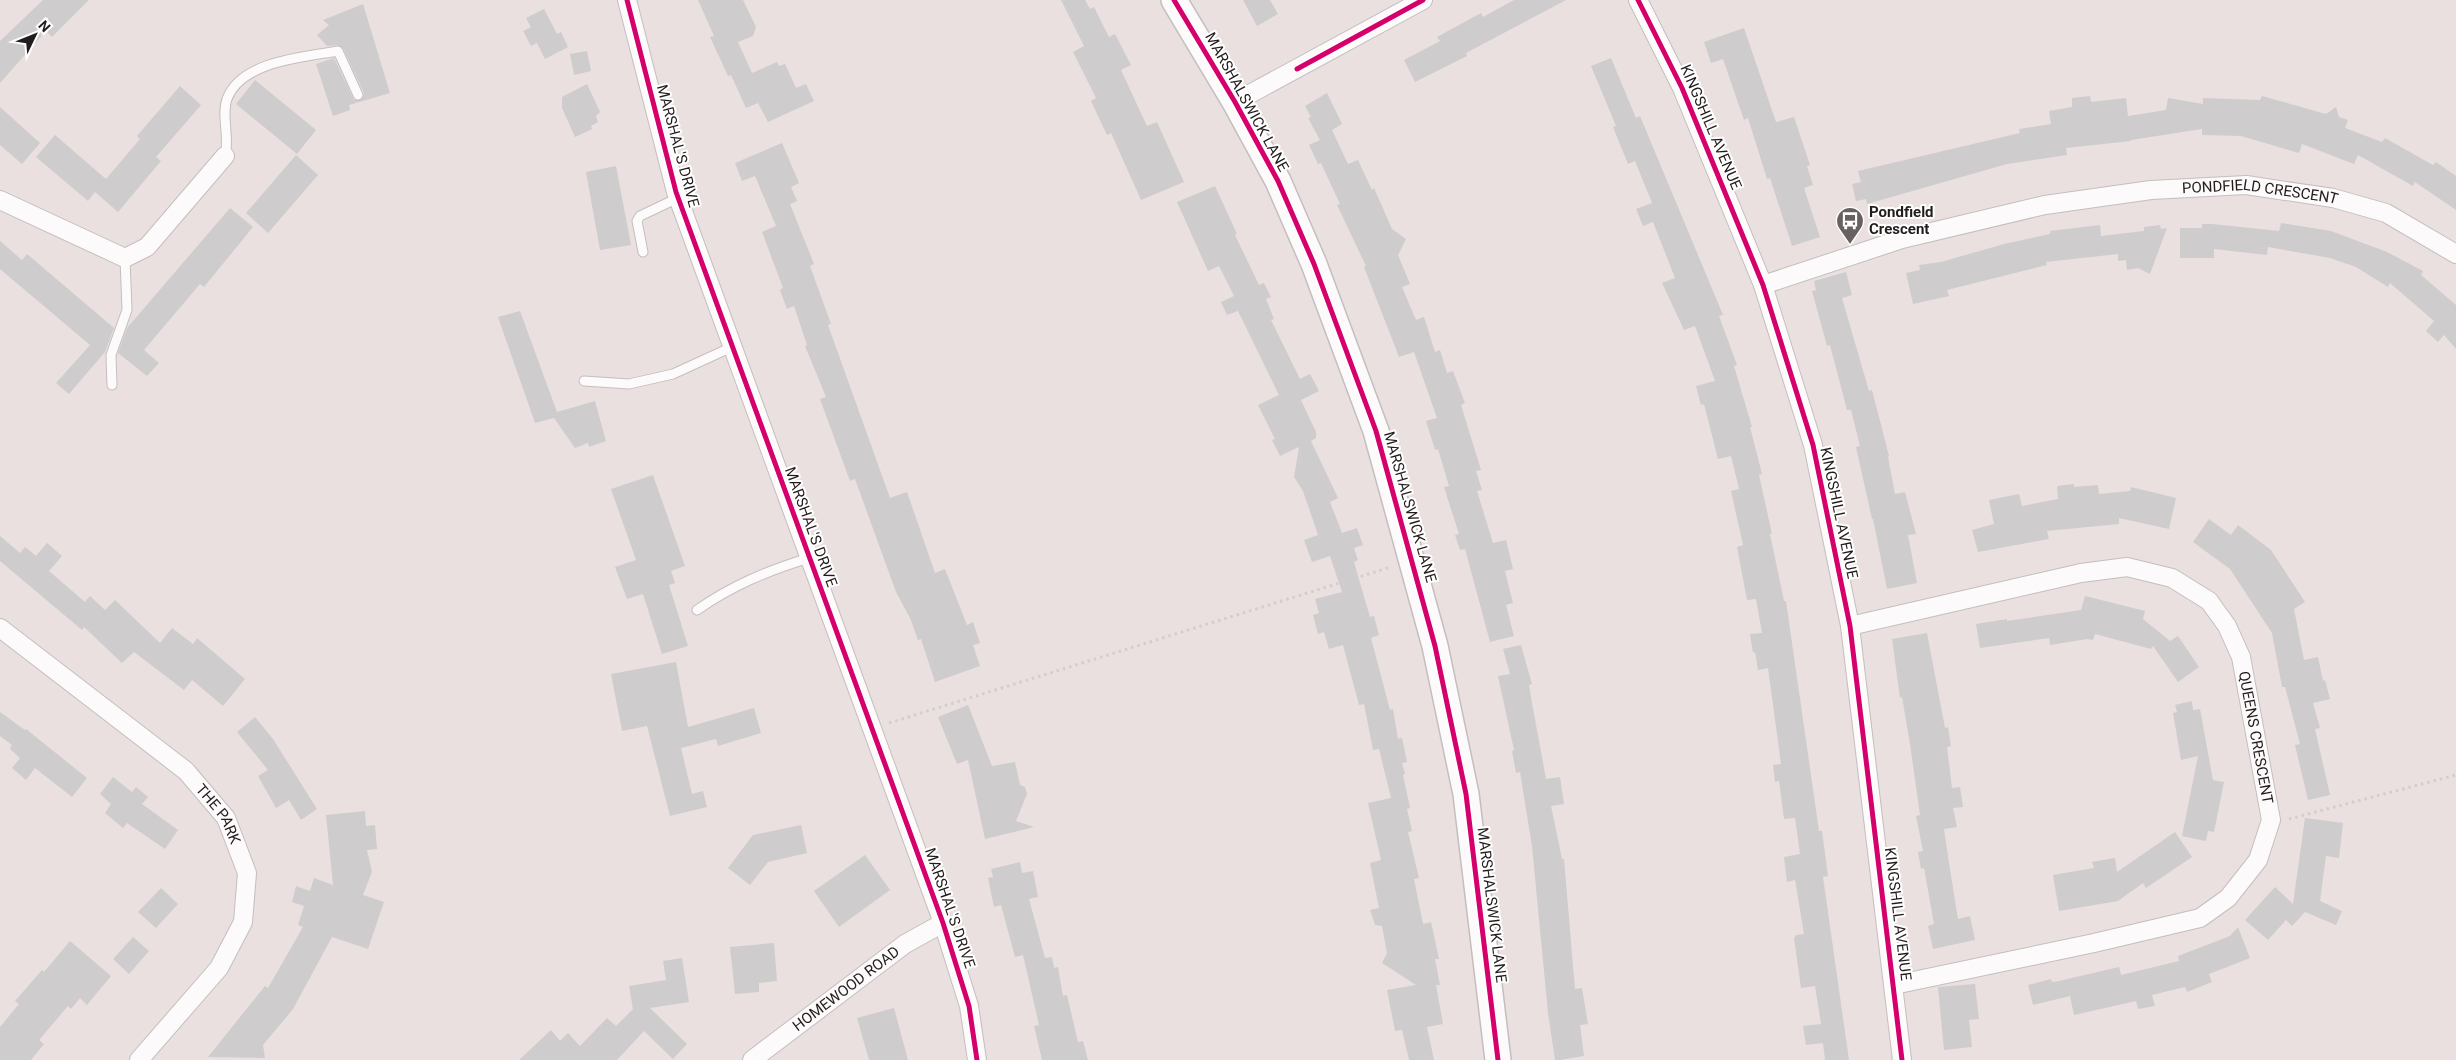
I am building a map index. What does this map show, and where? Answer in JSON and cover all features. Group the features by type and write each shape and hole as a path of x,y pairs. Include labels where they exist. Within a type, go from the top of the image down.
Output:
{"street":[{"name":"MARSHAL'S DRIVE","path":"627,0 678,198 943,923 969,1006 977,1060"},
{"name":"MARSHALSWICK LANE","path":"1174,0 1235,102 1278,181 1314,264 1376,431 1413,560 1435,646 1466,794 1498,1060"},
{"path":"1235,102 1423,0"},
{"name":"KINGSHILL AVENUE","path":"1638,0 1682,88 1763,285 1813,445 1850,626 1902,1060"},
{"path":"0,200 125,258 147,247 225,156"},
{"name":"PONDFIELD CRESCENT","path":"1763,285 1902,239 2045,205 2151,190 2246,185 2333,198 2386,213 2456,254"},
{"name":"QUEENS CRESCENT","path":"1850,626 2081,573 2127,567 2172,578 2209,601 2228,626 2241,657 2271,820 2258,860 2228,898 2200,918 2094,943 1894,985"},
{"name":"THE PARK","path":"0,628 186,771 226,818 246,873 243,922 219,968 139,1060"},
{"name":"HOMEWOOD ROAD","path":"752,1060 905,944 943,923"}],"lane":[{"path":"225,156 228,143 225,113 227,99 240,82 260,68 281,61 338,51 358,95"},
{"path":"643,252 637,222 640,216 678,198"},
{"path":"112,385 111,355 128,310 125,258"},
{"path":"584,381 629,384 673,374 732,347"},
{"path":"697,610 720,594 767,571 809,558"}],"path":[{"path":"872,728 1413,560"},
{"path":"2271,820 2299,818 2456,775"}],"building":[{"path":"43,0 89,0 52,37 46,31 0,83 0,41"},
{"path":"698,0 743,0 756,27 753,36 738,42 752,73 777,62 779,66 785,64 796,88 806,84 814,101 768,122 758,103 746,108 731,75 728,76 710,37 714,36"},
{"path":"1061,0 1085,0 1090,9 1094,7 1109,37 1115,34 1131,65 1121,70 1147,126 1157,122 1184,182 1141,200 1111,133 1107,135 1091,101 1096,98 1073,52 1084,46"},
{"path":"1243,0 1270,0 1278,14 1257,26"},
{"path":"1514,0 1566,0 1466,53 1467,56 1415,82 1404,60 1440,41 1437,37 1481,13 1483,17"},
{"path":"363,4 390,93 349,105 350,110 333,116 316,64 334,58 354,100 361,100 364,93 343,48 338,45 327,46 317,35 329,25 323,20"},
{"path":"544,9 557,34 561,32 568,47 545,59 537,43 531,46 523,31 531,27 526,18"},
{"path":"1744,28 1776,122 1794,117 1810,165 1807,166 1813,185 1804,188 1820,237 1792,246 1770,178 1767,179 1748,118 1744,120 1723,59 1711,63 1704,42"},
{"path":"587,51 591,71 574,75 570,54"},
{"path":"1611,58 1636,118 1640,116 1723,315 1719,316 1737,365 1734,366 1752,427 1750,427 1762,474 1759,475 1772,534 1770,534 1784,601 1786,601 1819,831 1822,831 1828,876 1823,877 1849,1060 1825,1060 1823,1043 1806,1045 1803,1026 1821,1024 1815,986 1801,988 1794,938 1796,935 1804,934 1795,880 1787,882 1784,857 1800,854 1795,818 1784,819 1779,781 1775,782 1773,765 1781,764 1768,668 1758,670 1755,652 1753,653 1750,634 1762,633 1756,599 1747,600 1737,547 1743,545 1731,491 1739,489 1731,456 1718,459 1704,404 1701,405 1696,386 1715,381 1695,326 1684,330 1662,283 1675,278 1653,222 1643,226 1636,209 1652,203 1635,161 1628,164 1613,127 1616,126 1591,66"},
{"path":"255,80 316,130 297,154 236,104"},
{"path":"587,84 600,112 596,116 598,122 591,126 592,129 575,137 562,108 562,97"},
{"path":"180,86 201,105 156,157 161,161 118,212 95,192 88,201 36,157 55,135 106,179 140,139 137,136"},
{"path":"1327,93 1342,124 1332,130 1348,164 1358,160 1372,190 1374,188 1392,229 1406,239 1398,255 1410,284 1402,287 1416,320 1424,317 1435,352 1440,350 1447,373 1453,371 1465,403 1461,405 1481,470 1476,471 1482,490 1477,491 1493,543 1506,540 1513,569 1505,571 1513,603 1506,605 1514,636 1490,642 1465,549 1460,550 1455,535 1459,534 1444,487 1449,486 1438,449 1435,450 1426,421 1437,418 1414,352 1399,357 1364,267 1366,266 1337,205 1340,204 1321,163 1318,164 1309,145 1320,140 1308,118 1311,117 1305,106"},
{"path":"2090,96 2091,102 2126,98 2128,116 2166,110 2168,98 2203,104 2203,98 2260,100 2262,96 2326,114 2336,107 2339,117 2348,120 2345,128 2382,142 2385,138 2433,165 2436,162 2456,176 2456,210 2415,182 2413,186 2358,155 2354,164 2302,144 2299,153 2241,136 2202,135 2202,129 2131,141 2066,148 2067,155 2007,164 1867,204 1866,199 1856,201 1852,184 1861,182 1858,171 2020,133 2019,129 2051,124 2049,111 2072,107 2072,98"},
{"path":"0,107 40,143 22,164 0,145"},
{"path":"782,143 799,183 791,187 797,201 790,204 814,264 810,266 831,324 828,325 890,498 907,492 935,573 945,569 967,625 973,622 980,643 973,645 980,666 935,682 921,639 918,640 910,618 896,592 855,479 850,481 820,399 826,397 805,346 807,345 794,306 787,309 780,290 783,288 762,232 776,226 755,176 742,181 735,163"},
{"path":"296,155 318,175 268,233 246,213"},
{"path":"616,166 631,245 600,250 586,172"},
{"path":"1215,186 1237,234 1235,235 1259,285 1264,283 1271,297 1266,299 1274,319 1271,320 1300,379 1310,374 1319,391 1301,400 1316,432 1316,438 1311,441 1338,498 1330,502 1342,533 1357,528 1363,545 1354,548 1358,560 1354,562 1370,617 1374,616 1379,635 1371,638 1390,710 1393,709 1398,739 1402,738 1407,762 1402,763 1405,774 1403,775 1410,808 1407,809 1412,831 1408,832 1419,878 1414,879 1423,924 1431,922 1439,959 1435,959 1440,985 1436,985 1443,1024 1427,1027 1434,1060 1409,1060 1402,1030 1395,1031 1387,990 1416,985 1382,963 1387,953 1382,926 1375,925 1370,910 1379,908 1370,863 1381,860 1368,803 1391,798 1379,749 1373,750 1364,704 1359,705 1343,645 1329,649 1324,632 1318,634 1313,615 1319,613 1315,599 1342,592 1330,556 1312,562 1304,540 1318,535 1303,491 1294,477 1299,447 1280,456 1272,440 1275,439 1258,405 1279,395 1238,311 1227,315 1221,302 1234,296 1219,266 1208,271 1177,202"},
{"path":"230,208 253,227 204,287 200,284 144,350 159,363 147,376 118,353 127,328"},
{"path":"2281,223 2331,231 2387,252 2423,271 2421,275 2456,305 2456,349 2444,335 2438,342 2426,331 2434,321 2390,283 2388,287 2356,267 2330,258 2268,247 2267,255 2214,249 2214,258 2180,258 2180,228 2202,228 2202,224 2212,224 2279,231"},
{"path":"2100,225 2101,236 2144,231 2144,227 2160,225 2161,229 2167,228 2150,274 2138,268 2127,270 2126,260 2118,261 2118,254 2046,262 2047,265 1947,290 1949,296 1913,304 1906,273 1920,270 1919,265 1941,262 2004,244 2050,234 2050,231"},
{"path":"0,241 22,260 27,254 114,328 105,352 69,394 56,383 90,345 0,269"},
{"path":"1846,272 1852,295 1842,298 1869,391 1872,390 1889,456 1895,494 1905,492 1916,534 1908,535 1917,583 1887,589 1856,447 1860,446 1851,410 1847,410 1830,345 1827,346 1812,291 1816,290 1814,281"},
{"path":"520,311 557,412 595,401 606,441 589,447 588,443 575,448 554,418 535,423 498,317"},
{"path":"653,475 685,566 671,571 675,583 669,585 688,646 662,654 643,594 627,599 615,567 636,560 611,489"},
{"path":"2074,484 2074,487 2098,485 2099,494 2130,491 2131,487 2176,498 2169,529 2119,518 2119,524 2047,531 2049,539 1978,552 1972,530 1994,524 1989,500 2019,494 2022,506 2058,499 2057,486"},
{"path":"2209,519 2231,535 2238,525 2271,550 2305,602 2294,609 2304,660 2318,657 2323,681 2325,680 2330,699 2313,703 2320,728 2315,729 2330,795 2308,800 2295,745 2300,744 2285,687 2282,687 2272,633 2230,569 2193,542"},
{"path":"0,536 20,553 25,547 36,556 47,543 62,556 49,571 85,602 90,596 105,610 115,600 160,643 172,628 193,644 197,638 245,679 223,706 192,680 184,690 134,652 122,663 84,627 82,630 0,561"},
{"path":"2085,596 2145,611 2143,619 2170,641 2178,636 2199,667 2178,682 2153,646 2151,649 2095,634 2093,640 2087,639 2050,645 2049,638 1980,648 1976,624 2081,610"},
{"path":"1927,633 1945,728 1948,727 1951,746 1947,747 1952,788 1960,787 1963,807 1953,808 1957,827 1944,829 1949,863 1958,919 1970,916 1975,940 1933,949 1928,926 1934,924 1924,868 1921,869 1918,852 1923,851 1916,816 1920,815 1892,639"},
{"path":"1521,645 1532,684 1529,685 1546,779 1560,777 1564,804 1551,806 1562,859 1564,859 1575,989 1582,988 1588,1024 1580,1025 1584,1056 1560,1060 1555,1060 1548,1013 1532,846 1520,772 1516,773 1512,751 1514,750 1498,676 1510,674 1503,649"},
{"path":"676,662 688,727 754,708 761,733 718,746 716,739 681,748 692,794 703,791 707,807 670,816 647,726 622,731 611,674"},
{"path":"2192,701 2193,710 2200,709 2213,780 2224,782 2214,832 2208,831 2206,841 2182,836 2198,756 2181,760 2173,713 2177,712 2175,705"},
{"path":"968,705 992,766 1015,762 1020,785 1025,787 1027,794 1016,821 1034,827 985,839 968,760 957,764 938,717"},
{"path":"0,712 26,729 87,778 72,797 35,768 26,780 12,768 20,758 10,749 12,745 0,736"},
{"path":"255,717 273,739 317,809 301,820 289,800 276,808 258,776 268,770 237,732"},
{"path":"113,777 132,792 136,787 148,797 142,804 178,830 165,849 127,823 123,828 105,813 111,804 100,794"},
{"path":"365,811 366,826 375,825 377,849 367,850 372,872 363,895 384,902 368,949 332,937 293,1009 263,1045 265,1058 208,1057 265,986 268,988 303,927 298,925 304,906 292,902 296,886 310,891 314,878 333,885 326,815"},
{"path":"2305,818 2343,823 2339,858 2326,856 2320,901 2342,911 2336,925 2305,912 2292,926 2286,920 2268,940 2245,920 2275,887 2293,904"},
{"path":"801,825 807,853 768,862 750,885 728,868 753,835"},
{"path":"2175,832 2192,857 2146,888 2143,883 2118,901 2059,911 2053,875 2094,868 2092,862 2115,858 2117,872"},
{"path":"865,855 890,890 839,927 814,891"},
{"path":"1020,862 1022,873 1033,871 1038,897 1029,899 1045,958 1052,957 1054,968 1058,967 1063,996 1067,995 1078,1042 1083,1041 1088,1060 1042,1060 1034,1026 1039,1025 1023,955 1015,957 1001,905 994,907 988,878 993,877 991,869"},
{"path":"161,888 178,904 156,928 138,912"},
{"path":"2238,927 2250,958 2209,974 2212,982 2187,992 2185,987 2152,995 2155,1006 2138,1009 2136,1001 2074,1015 2070,996 2033,1005 2028,985 2051,979 2052,982 2059,981 2119,967 2121,975 2179,961 2178,956 2230,936"},
{"path":"133,937 149,951 129,974 113,959"},
{"path":"70,941 111,976 87,1005 80,998 71,1009 68,1006 39,1040 44,1044 31,1060 0,1060 0,1027 19,1004 15,1001 42,970 44,972"},
{"path":"774,943 777,981 759,983 759,992 735,994 730,947"},
{"path":"682,958 689,1002 650,1008 687,1044 673,1059 644,1031 617,1060 519,1060 551,1030 560,1041 568,1033 580,1046 607,1018 616,1026 633,1009 629,986 666,980 663,961"},
{"path":"1975,984 1979,1019 1969,1020 1972,1047 1944,1050 1938,987"},
{"path":"894,1008 908,1060 869,1060 857,1018"}],"cycle path":[{"path":"627,0 676,192 943,923 969,1006 977,1060"},
{"path":"1174,0 1235,102 1278,181 1314,264 1376,431 1435,646 1466,794 1498,1060"},
{"path":"1297,69 1423,0"},
{"path":"1638,0 1682,88 1763,285 1813,445 1850,626 1902,1060"}],"place":[{"name":"Pondfield Crescent","path":"1850,245"}]}
